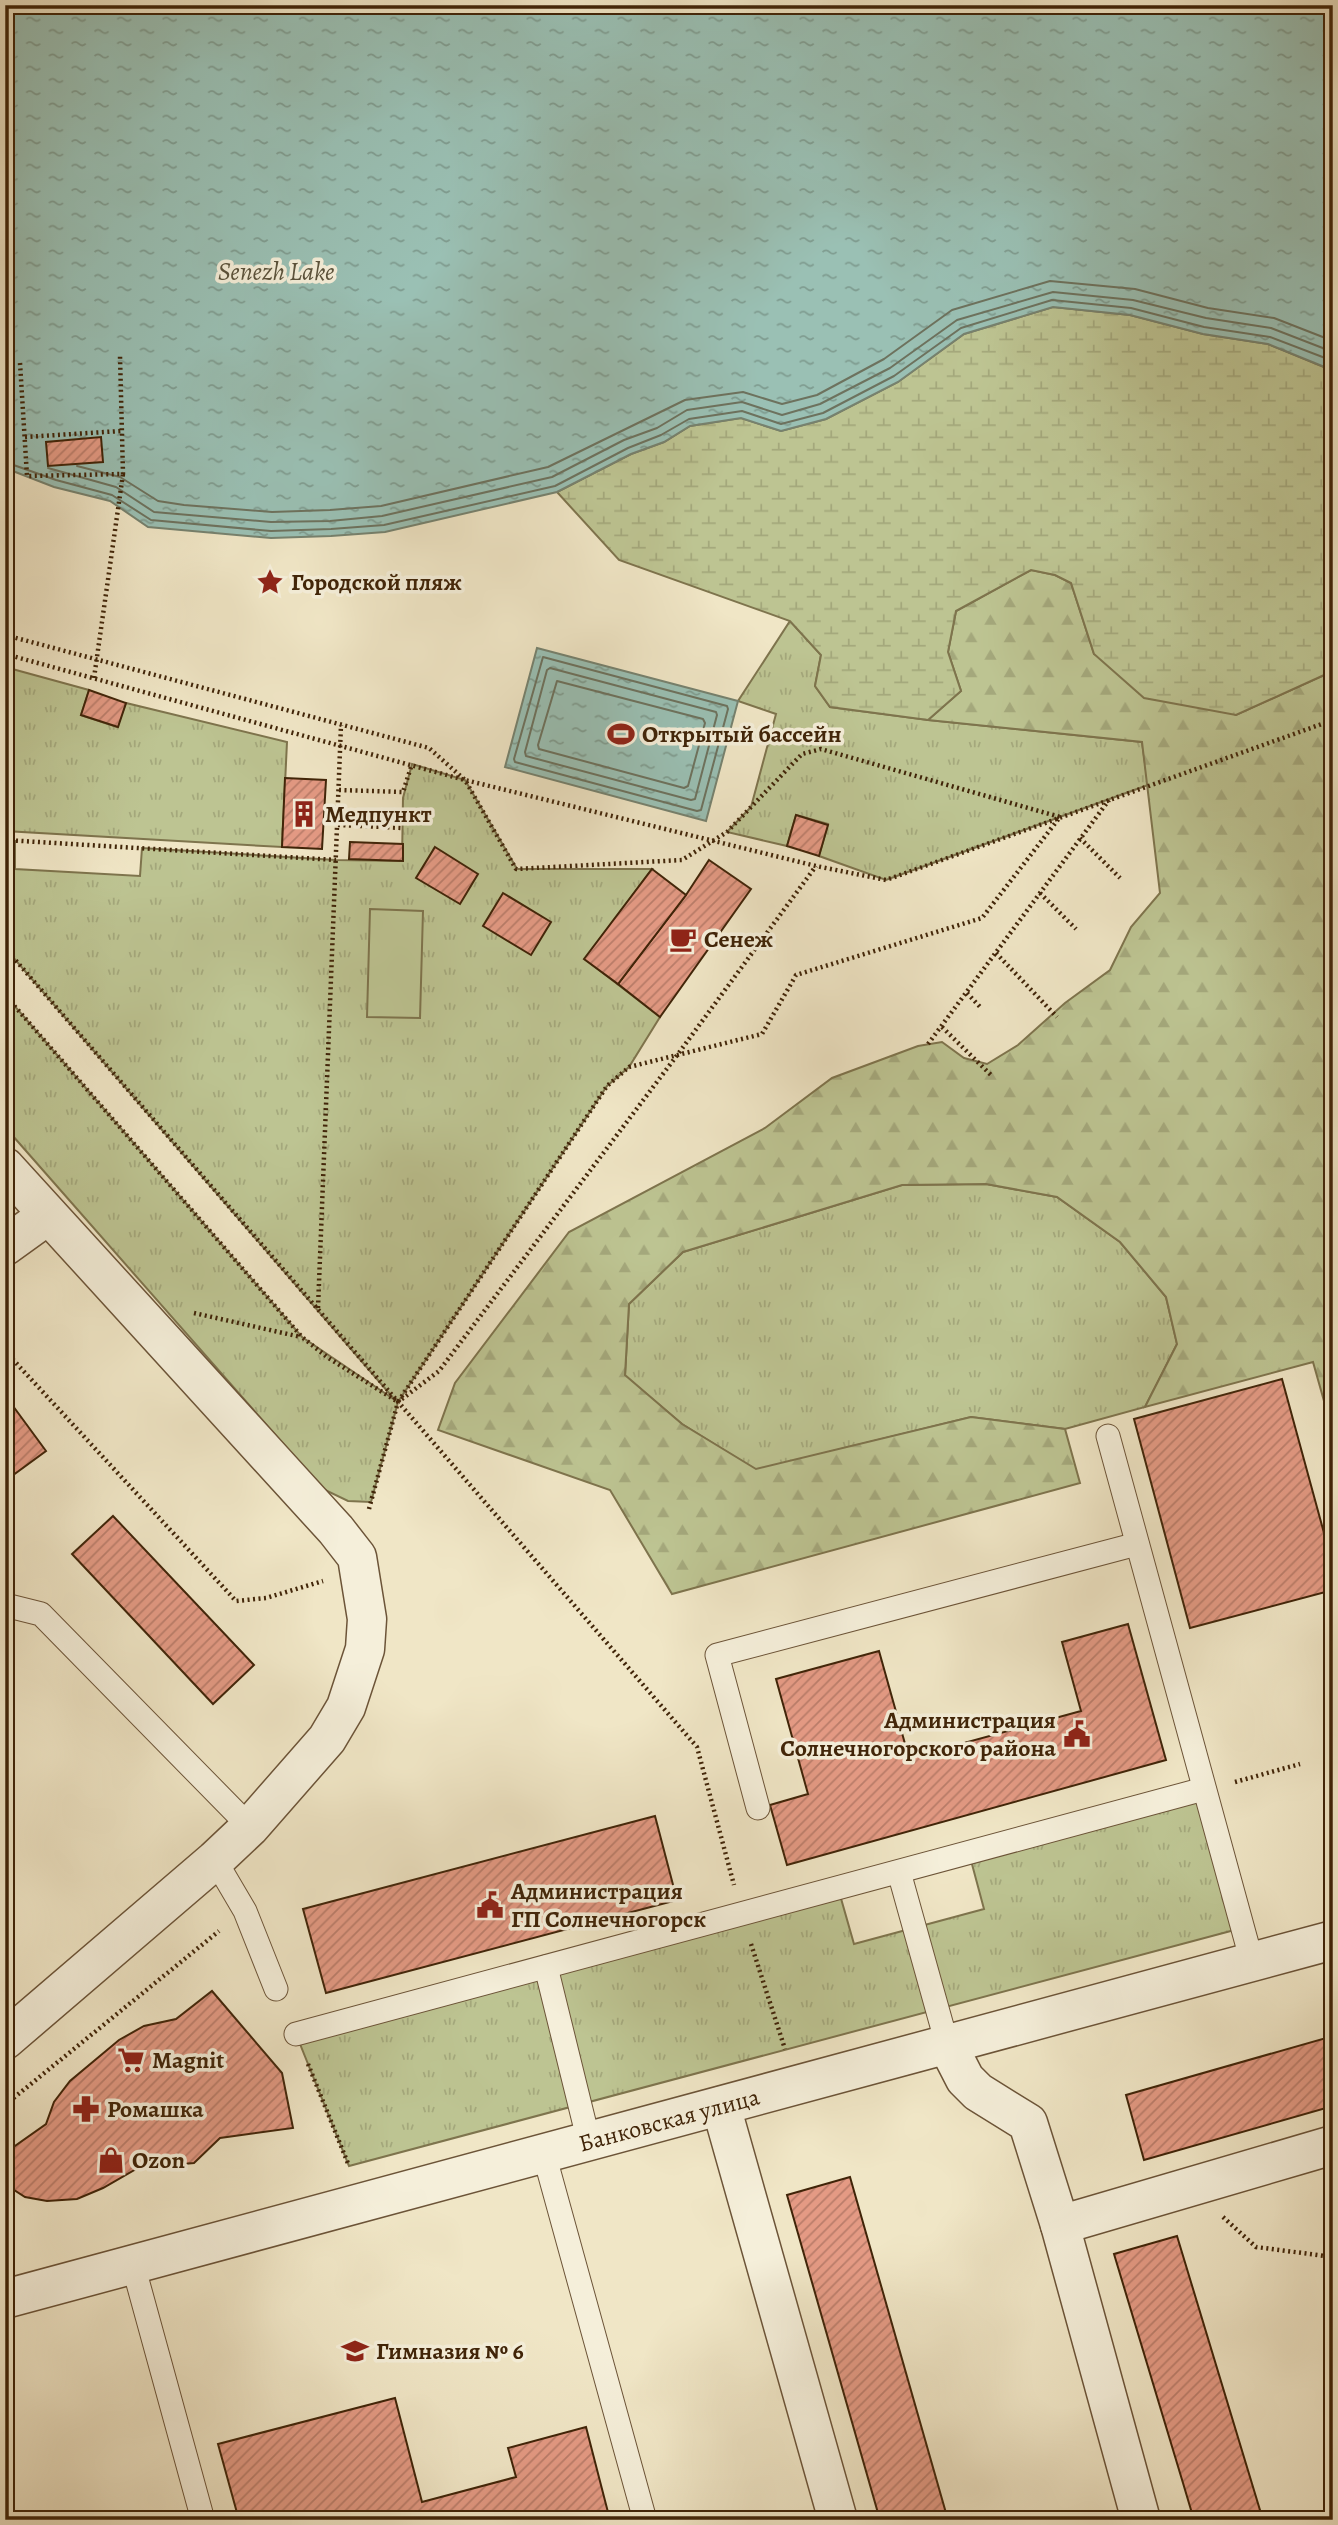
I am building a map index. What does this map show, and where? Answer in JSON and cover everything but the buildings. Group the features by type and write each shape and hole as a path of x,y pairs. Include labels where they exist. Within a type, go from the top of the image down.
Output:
{"street":[{"path":"5,1167 335,1530 358,1563 367,1619 365,1649 345,1707 327,1739 250,1827 215,1860 5,2039"},
{"path":"5,1247 48,1215"},
{"name":"Банковская улица","path":"5,2299 1333,1940"},
{"path":"947,2044 965,2079 971,2085 1028,2123 1060,2225 1141,2520"},
{"path":"721,2106 838,2520"},
{"path":"1060,2225 1333,2144"}],"lane":[{"path":"1108,1436 1252,1962"},
{"path":"758,1808 717,1655 1137,1544"},
{"path":"5,1605 41,1614 250,1827"},
{"path":"296,2034 1204,1789"},
{"path":"215,1860 245,1911 276,1989"},
{"path":"899,1871 947,2044"},
{"path":"546,1967 589,2142"},
{"path":"544,2154 645,2520"},
{"path":"133,2265 203,2520"}],"path":[{"path":"94,678 123,474 120,356"},
{"path":"20,363 27,476 123,474"},
{"path":"25,437 121,430"},
{"path":"5,635 429,748 465,779 516,869 681,860 727,832 802,754 821,749 1060,817"},
{"path":"5,654 465,779 816,866 886,880 1333,720"},
{"path":"318,1309 341,724"},
{"path":"339,790 404,792 412,764"},
{"path":"928,1044 1109,799"},
{"path":"5,1351 8,1358 236,1601 266,1598 358,1563 398,1402 607,1086 629,1067 762,1034 796,975 982,918 1060,817"},
{"path":"338,825 404,828"},
{"path":"1080,838 1120,878"},
{"path":"5,841 336,860"},
{"path":"398,1402 439,1371 816,866"},
{"path":"1040,893 1076,929"},
{"path":"5,948 697,1747"},
{"path":"996,953 1057,1017"},
{"path":"967,993 982,1009"},
{"path":"5,995 302,1337 327,1357 398,1402"},
{"path":"942,1027 992,1076"},
{"path":"187,1311 302,1337"},
{"path":"1204,1789 1300,1764"},
{"path":"5,2105 245,1911"},
{"path":"296,2034 349,2166"},
{"path":"1256,2247 1333,2257"}],"green space":[{"path":"1053,307 1130,315 1203,334 1268,344 1326,368 1333,367 1333,671 1236,715 1144,698 1094,654 1071,583 1055,575 1031,570 956,611 948,652 961,691 928,720 830,707 815,686 821,655 790,621 619,560 557,492 631,454 664,442 690,426 741,418 781,431 826,419 898,382 964,334"},
{"path":"1031,570 1055,575 1071,583 1094,654 1236,715 1333,671 1333,1433 1313,1362 1145,1407 1177,1344 1166,1297 1120,1242 1057,1197 986,1184 902,1185 683,1252 629,1304 625,1375 682,1424 756,1469 971,1417 1065,1429 1080,1483 672,1594 610,1490 438,1430 455,1383 569,1232 765,1128 832,1078 918,1046 942,1042 964,1058 987,1064 1018,1045 1065,1003 1110,970 1131,927 1160,893 1142,742 928,720 961,691 948,652 956,611"},
{"path":"790,621 821,655 815,686 830,707 1142,742 1148,785 886,880 819,856 828,824 796,815 787,846 727,832 751,807 776,714 738,701"},
{"path":"5,667 89,690 81,715 117,727 126,703 287,742 282,847 5,831"},
{"path":"412,764 465,780 517,869 652,869 585,959 660,1017 629,1067 607,1086 398,1402 371,1502 348,1501 323,1489 5,1127 5,995 302,1337 395,1400 5,948 5,840 15,841 15,869 140,876 142,848 336,860 402,861 403,798"},
{"path":"370,909 423,911 420,1018 367,1017"},
{"path":"986,1184 1057,1197 1120,1242 1166,1297 1177,1344 1145,1407 1065,1429 971,1417 756,1470 682,1424 625,1376 629,1304 683,1252 902,1185"},
{"path":"1204,1789 1242,1928 349,2166 296,2034 838,1888 854,1944 984,1909 969,1853"}],"water":[{"name":"Senezh Lake","path":"5,5 1333,5 1333,367 1327,368 1268,344 1203,334 1130,315 1053,307 964,334 898,382 826,419 781,431 741,418 690,426 664,442 631,454 557,492 385,532 271,538 148,527 110,501 54,487 5,468"},
{"name":"Открытый бассейн","path":"537,648 738,701 706,821 505,767"}],"place":[{"name":"Городской пляж","path":"270,582"},
{"name":"Открытый бассейн","path":"621,734"},
{"name":"Медпункт","path":"304,814"},
{"name":"Сенеж","path":"683,939"},
{"name":"Администрация Солнечногорского района","path":"1077,1734"},
{"name":"Администрация ГП Солнечногорск","path":"490,1905"},
{"name":"Magnit","path":"131,2060"},
{"name":"Ромашка","path":"86,2109"},
{"name":"Ozon","path":"111,2160"},
{"name":"Гимназия № 6","path":"355,2351"}]}
